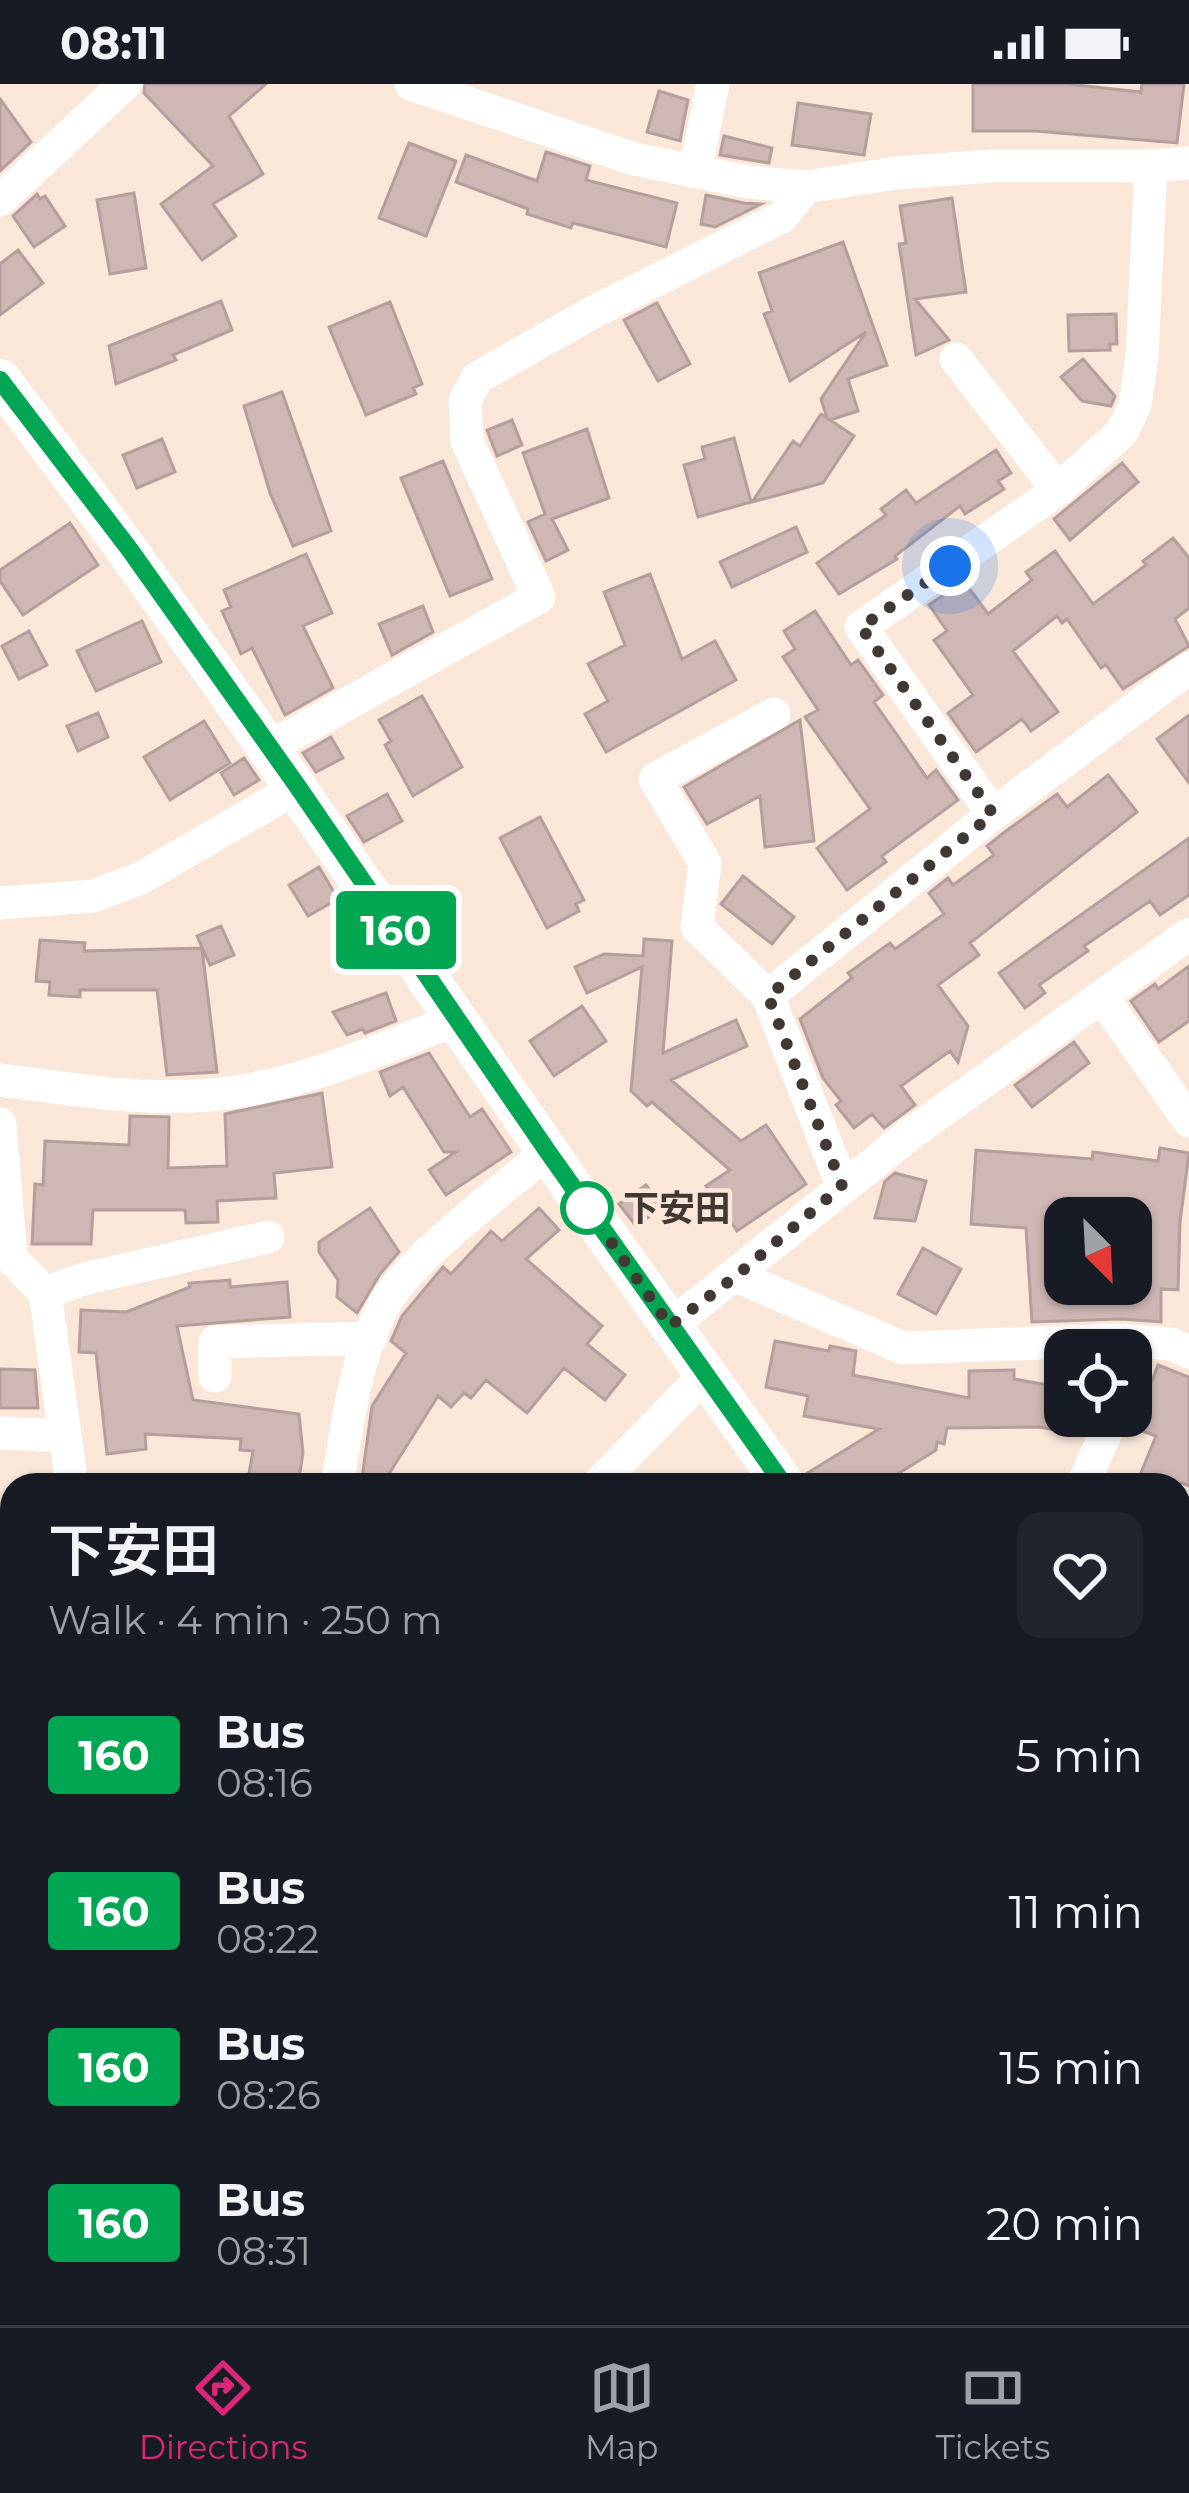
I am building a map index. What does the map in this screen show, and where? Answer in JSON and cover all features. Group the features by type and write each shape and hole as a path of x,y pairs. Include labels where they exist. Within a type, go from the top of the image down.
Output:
{"main road":[{"path":"0,380 130,550 270,747 776,1473"}],"street":[{"path":"411,84 634,159 748,182 806,187 896,173 992,166 1189,163"},
{"path":"694,171 712,84"},
{"path":"0,200 111,89"},
{"path":"993,814 861,627 1058,490 1122,432 1136,405 1142,356 1151,166"},
{"path":"270,747 539,597 467,441 465,400 477,377 595,311 782,217 806,187"},
{"path":"956,359 1058,490"},
{"path":"768,996 993,814 1189,668"},
{"path":"774,714 655,779 705,863 697,927 768,996 842,1186"},
{"path":"0,903 93,896 139,880 298,787"},
{"path":"670,1326 842,1186 1189,934"},
{"path":"1103,998 1189,1121"},
{"path":"0,1080 113,1095 211,1095 294,1078 456,1019"},
{"path":"0,1124 11,1258 45,1293 70,1473"},
{"path":"339,1473 361,1361 385,1303 429,1253 548,1152"},
{"path":"45,1293 268,1237"},
{"path":"736,1276 903,1348 1044,1346"},
{"path":"215,1376 215,1342 371,1338"},
{"path":"1152,1344 1171,1344 1189,1352"},
{"path":"609,1473 706,1374"},
{"path":"0,1432 65,1436"},
{"path":"1088,1473 1104,1437"}],"building":[{"path":"145,84 266,84 229,116 263,174 213,204 236,236 202,260 161,204 213,166 144,93"},
{"path":"973,84 1068,84 1141,92 1142,84 1184,84 1177,143 1035,131 973,131"},
{"path":"659,91 688,100 680,141 647,132"},
{"path":"0,99 31,142 0,171"},
{"path":"798,103 871,114 864,155 792,145"},
{"path":"724,136 772,148 769,163 720,155"},
{"path":"409,143 456,161 426,236 379,218"},
{"path":"546,152 590,166 586,180 677,203 666,247 573,223 571,228 456,182 466,155 537,181"},
{"path":"134,193 146,268 110,274 97,200"},
{"path":"37,194 40,199 45,196 65,226 34,247 13,216"},
{"path":"706,195 761,204 715,227 701,224"},
{"path":"952,198 966,292 915,299 949,340 916,355 899,244 906,243 900,206"},
{"path":"843,242 887,365 848,379 858,411 830,420 854,436 823,483 752,502 793,441 800,446 821,414 827,418 821,399 866,332 790,381 764,314 772,311 759,273"},
{"path":"18,250 43,283 0,315 0,264"},
{"path":"221,301 232,330 116,384 109,346"},
{"path":"390,302 422,384 413,388 416,394 366,415 329,327"},
{"path":"657,303 690,364 658,381 624,320"},
{"path":"1116,314 1117,344 1110,344 1110,350 1069,351 1068,315"},
{"path":"1083,359 1115,396 1111,406 1082,401 1061,377"},
{"path":"282,392 331,531 293,546 270,493 244,406"},
{"path":"512,420 522,445 497,456 487,430"},
{"path":"587,429 609,498 552,519 568,550 546,561 528,522 545,514 523,453"},
{"path":"734,438 751,502 698,517 684,465 705,459 702,447"},
{"path":"162,439 175,472 137,488 123,455"},
{"path":"996,450 1011,473 998,481 1004,489 965,514 960,506 897,559 839,594 817,563 886,515 881,509 906,490 916,503"},
{"path":"443,461 492,579 450,596 401,478"},
{"path":"1122,463 1138,482 1070,540 1054,519"},
{"path":"70,523 98,565 23,615 0,581 0,570"},
{"path":"796,527 807,552 732,587 720,562"},
{"path":"1173,538 1189,558 1189,608 1175,619 1189,646 1123,689 1106,665 1101,668 1067,619 1062,623 1057,616 1013,651 1058,712 1031,731 1022,719 976,752 948,713 973,695 934,640 947,631 929,605 964,581 988,614 1032,580 1026,572 1055,551 1093,604 1146,565 1143,561"},
{"path":"306,554 332,613 303,626 333,688 285,715 252,648 241,654 222,611 231,607 224,590"},
{"path":"650,574 682,659 715,641 736,680 606,752 585,714 608,701 588,664 625,645 604,592"},
{"path":"423,606 433,632 392,655 379,624"},
{"path":"815,611 851,665 858,660 883,695 874,702 927,778 936,770 958,800 882,856 886,862 847,890 817,848 870,809 805,717 818,710 783,657 795,649 784,631"},
{"path":"142,621 161,662 96,691 77,651"},
{"path":"29,631 47,665 19,679 2,646"},
{"path":"422,696 462,767 413,796 385,745 391,741 379,720"},
{"path":"98,713 108,737 78,751 67,726"},
{"path":"1189,715 1189,783 1157,739"},
{"path":"800,720 814,841 765,847 760,796 707,824 684,787"},
{"path":"204,721 230,763 170,800 144,757"},
{"path":"331,737 343,758 316,772 303,753"},
{"path":"244,758 259,780 234,795 221,773"},
{"path":"1108,775 1137,812 970,943 979,955 938,985 968,1026 958,1062 950,1051 901,1086 915,1105 884,1128 872,1114 854,1128 836,1105 841,1101 823,1078 800,1019 852,978 848,973 890,943 895,949 944,914 929,893 948,878 953,885 994,855 987,846 1057,794 1067,807"},
{"path":"387,794 402,821 364,842 347,816"},
{"path":"540,817 584,900 576,904 579,911 547,928 500,838"},
{"path":"1189,838 1189,895 1160,915 1150,901 1084,946 1088,951 1039,985 1045,993 1025,1008 999,973"},
{"path":"319,867 338,899 308,916 289,885"},
{"path":"743,876 794,917 772,944 721,904"},
{"path":"221,926 234,955 210,965 197,936"},
{"path":"644,939 672,941 663,1053 736,1020 747,1046 671,1080 741,1141 766,1125 806,1184 737,1231 706,1186 730,1170 652,1102 647,1106 631,1091 642,967 587,993 575,967 604,954 643,956"},
{"path":"40,940 85,943 84,951 202,948 217,1072 167,1075 157,990 49,995 50,982 36,981"},
{"path":"1189,966 1189,1021 1159,1042 1131,1001 1155,984 1158,989"},
{"path":"386,993 396,1021 347,1035 333,1012"},
{"path":"582,1006 606,1041 554,1076 530,1041"},
{"path":"1074,1042 1089,1063 1032,1107 1015,1085"},
{"path":"429,1053 470,1117 482,1109 511,1152 446,1195 429,1170 456,1152 444,1152 403,1087 390,1096 380,1072"},
{"path":"322,1093 332,1167 274,1173 276,1198 217,1201 218,1222 186,1223 185,1210 93,1210 91,1244 32,1244 35,1184 43,1185 45,1141 129,1145 130,1116 169,1117 168,1168 227,1166 225,1114"},
{"path":"1160,1148 1189,1153 1178,1290 1161,1289 1161,1322 1032,1322 1026,1228 971,1224 976,1150 1092,1159 1093,1152 1158,1161"},
{"path":"895,1173 926,1181 915,1221 875,1218 885,1181"},
{"path":"646,1185 663,1207 636,1226 619,1204"},
{"path":"370,1208 399,1252 357,1313 337,1297 338,1280 319,1252 319,1242"},
{"path":"539,1208 559,1230 526,1259 602,1326 587,1344 625,1375 605,1400 564,1368 527,1413 486,1380 471,1398 464,1393 451,1407 438,1396 390,1473 363,1473 372,1406 406,1353 391,1341 402,1316 443,1267 451,1274 491,1231 502,1241"},
{"path":"923,1248 961,1269 936,1314 898,1294"},
{"path":"230,1280 230,1287 287,1282 290,1317 177,1326 193,1400 299,1414 300,1473 249,1473 253,1451 240,1450 241,1439 145,1434 146,1449 107,1454 96,1353 79,1352 81,1310 126,1312 190,1287 189,1283"},
{"path":"775,1341 856,1351 853,1375 969,1398 969,1371 1014,1370 1014,1379 1044,1384 1044,1428 947,1428 944,1444 937,1442 936,1450 899,1473 808,1473 879,1429 804,1416 808,1396 766,1387"},
{"path":"1158,1365 1189,1377 1189,1473 1141,1473 1156,1436 1152,1435 1152,1381"},
{"path":"0,1369 35,1370 38,1408 0,1408"}],"bus line":[{"name":"160","path":"0,380 130,550 776,1473"}],"place":[{"name":"下安田","path":"587,1208"}],"route":[{"path":"587,1208 670,1326 842,1186 768,996 993,814 861,627 950,566"}]}
